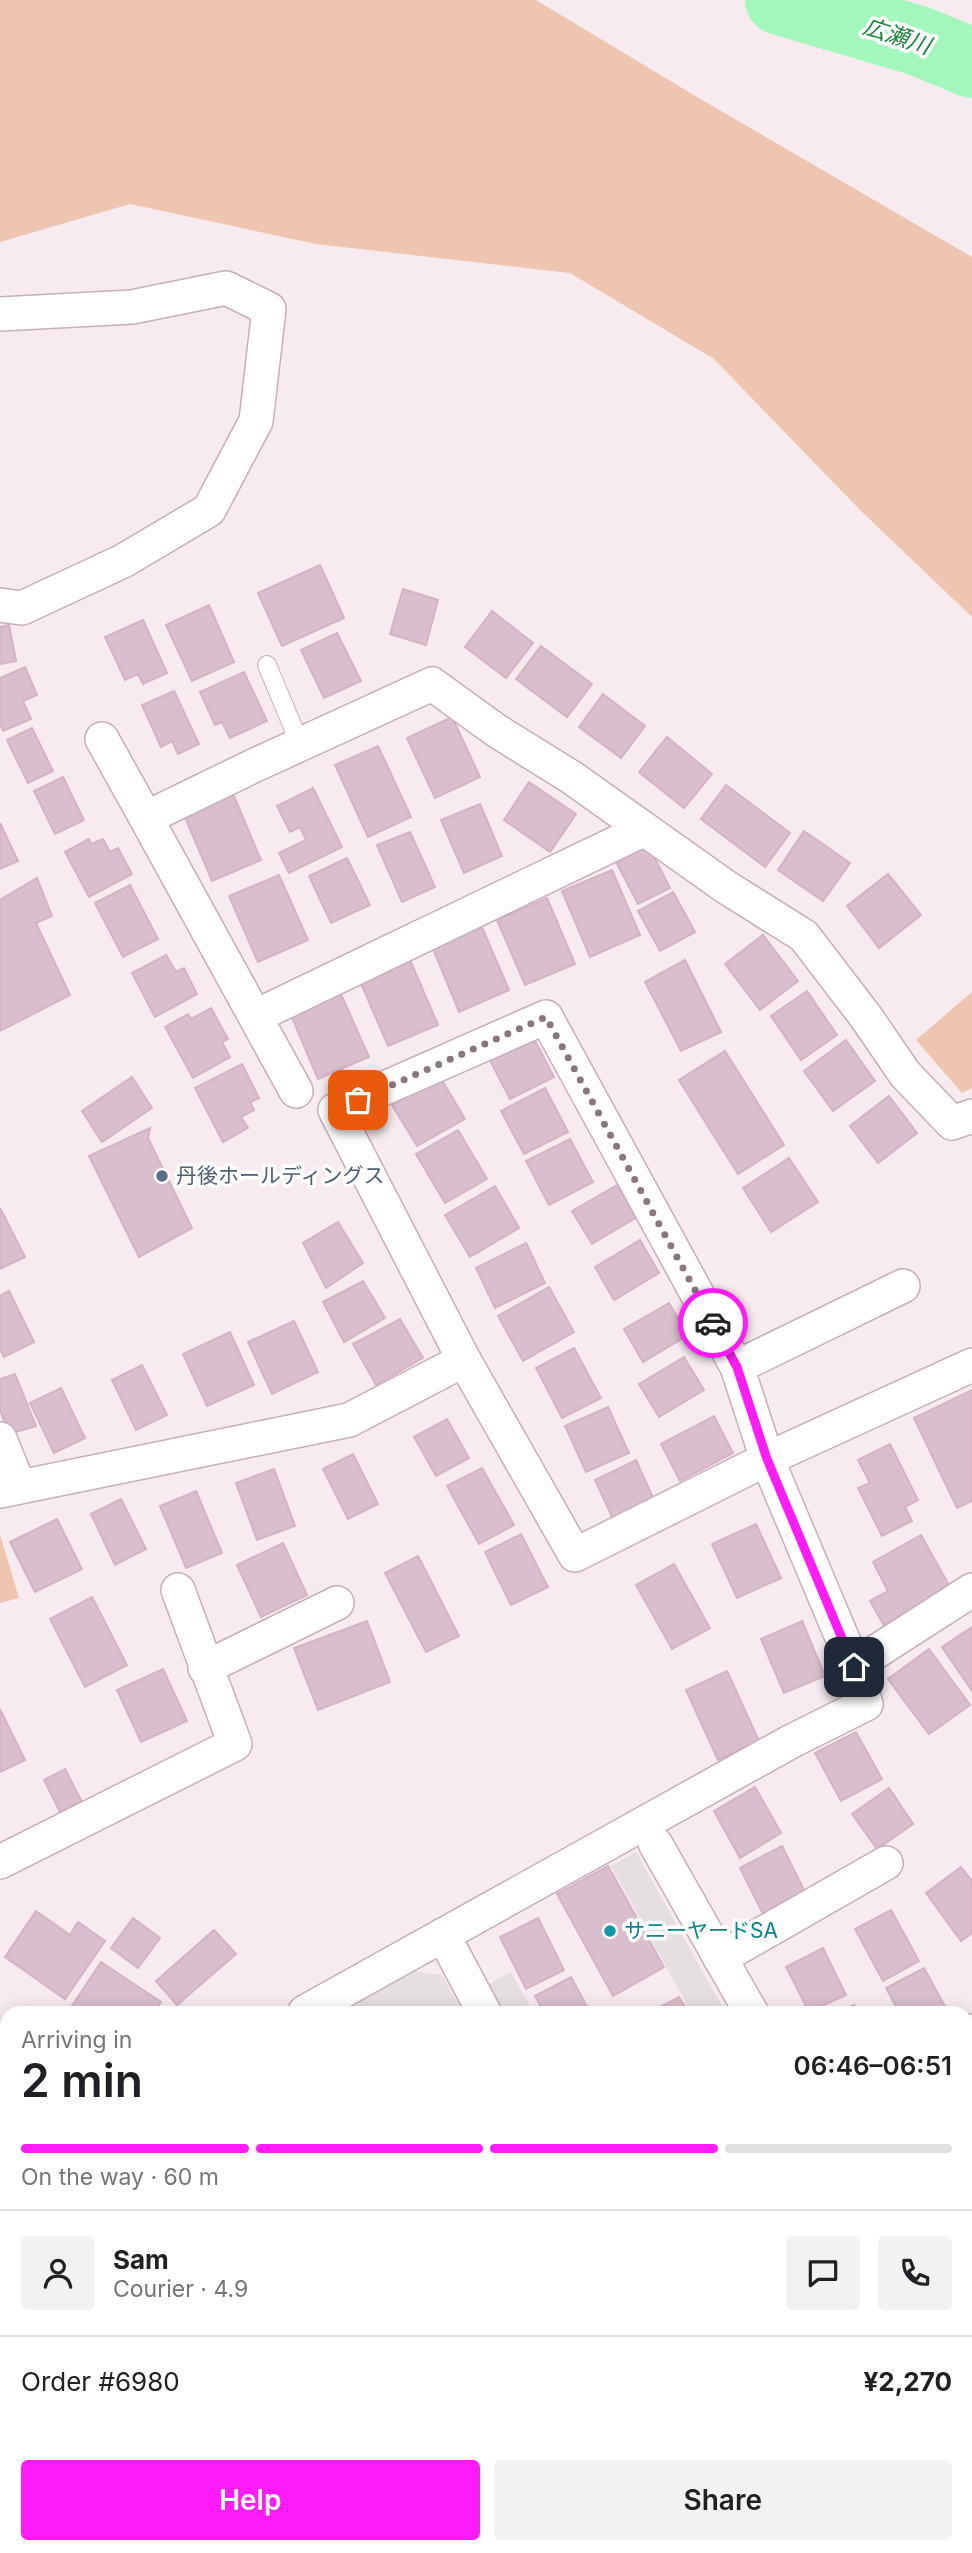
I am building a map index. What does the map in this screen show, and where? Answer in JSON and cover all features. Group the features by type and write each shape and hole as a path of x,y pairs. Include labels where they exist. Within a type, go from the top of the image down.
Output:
{"street":[{"path":"0,314 132,307 226,288 269,309 256,421 209,510 123,561 22,608 0,605"},
{"path":"146,818 432,684 497,731 571,777 726,887 804,936 866,1017 905,1074 952,1123 972,1116"},
{"path":"102,739 296,1091"},
{"path":"256,1016 643,830"},
{"path":"316,2006 790,1742 866,1704 854,1667 767,1459 737,1367 546,1017 335,1111 464,1360 575,1555 767,1459 972,1365"},
{"path":"737,1367 903,1286"},
{"path":"0,1439 10,1489 349,1420 464,1360"},
{"path":"0,1861 235,1744 178,1590"},
{"path":"854,1667 972,1590"},
{"path":"205,1668 337,1603"},
{"path":"655,1843 748,2006"},
{"path":"720,1958 886,1863"},
{"path":"443,1936 481,2006"}],"lane":[{"path":"267,664 300,744"}],"shaded area":[{"path":"0,0 536,0 972,257 972,617 861,511 714,359 570,273 316,244 130,204 0,242"},
{"path":"972,992 972,1088 962,1093 916,1040"},
{"path":"0,1534 19,1598 0,1603"},
{"path":"636,1852 722,2006 688,2006 611,1866"},
{"path":"413,1971 442,1975 460,2006 349,2006"},
{"path":"511,1972 530,2006 499,2006 487,1985"}],"building":[{"path":"320,565 344,618 282,646 258,593"},
{"path":"403,589 438,600 426,645 390,634"},
{"path":"209,605 234,662 192,681 166,625"},
{"path":"492,611 533,643 506,678 465,647"},
{"path":"143,620 167,673 143,684 138,674 125,680 105,637"},
{"path":"9,625 16,661 0,664 0,627"},
{"path":"337,633 361,681 324,698 301,650"},
{"path":"541,646 592,684 567,717 516,679"},
{"path":"25,667 37,695 23,701 31,719 3,731 0,723 0,678"},
{"path":"244,672 267,721 230,738 222,722 215,725 200,692"},
{"path":"174,691 199,744 178,754 172,741 161,747 142,705"},
{"path":"603,694 645,726 621,758 579,727"},
{"path":"452,717 480,777 435,798 407,738"},
{"path":"32,728 53,771 28,783 7,740"},
{"path":"667,737 712,774 684,808 639,772"},
{"path":"378,746 411,817 368,837 335,765"},
{"path":"63,777 84,820 55,834 34,791"},
{"path":"529,782 576,814 550,852 504,820"},
{"path":"726,785 790,833 765,867 701,819"},
{"path":"313,788 342,847 289,873 279,853 306,840 300,827 290,832 277,806"},
{"path":"233,794 261,860 212,881 184,815"},
{"path":"480,804 502,856 464,873 441,820"},
{"path":"0,823 18,861 0,869"},
{"path":"804,831 850,863 823,901 778,870"},
{"path":"410,832 435,887 402,902 377,845"},
{"path":"89,839 91,844 103,839 110,852 118,848 132,874 89,897 65,852"},
{"path":"648,845 670,888 638,904 616,862"},
{"path":"347,858 370,905 331,923 309,876"},
{"path":"612,870 640,935 590,957 562,891"},
{"path":"888,874 921,915 879,948 847,906"},
{"path":"279,875 308,940 258,962 229,896"},
{"path":"37,878 52,916 36,923 70,995 0,1031 0,900"},
{"path":"130,885 158,939 123,957 95,903"},
{"path":"673,892 695,932 660,951 638,911"},
{"path":"547,898 575,964 525,985 497,920"},
{"path":"481,925 509,990 459,1012 432,946"},
{"path":"763,935 798,981 760,1010 725,964"},
{"path":"166,955 176,972 184,968 197,994 155,1017 132,973"},
{"path":"410,960 438,1025 388,1046 360,981"},
{"path":"685,960 721,1032 681,1051 645,982"},
{"path":"807,991 837,1035 801,1060 771,1016"},
{"path":"340,992 369,1057 318,1079 290,1013"},
{"path":"211,1008 228,1039 222,1042 230,1057 193,1078 165,1027 188,1014 191,1019"},
{"path":"531,1033 554,1077 510,1099 487,1055"},
{"path":"846,1040 875,1081 833,1111 804,1071"},
{"path":"725,1051 784,1145 738,1174 679,1080"},
{"path":"242,1064 259,1098 250,1102 254,1110 241,1117 248,1128 223,1142 195,1088"},
{"path":"132,1077 152,1108 102,1142 82,1111"},
{"path":"440,1077 465,1119 417,1146 392,1105"},
{"path":"545,1088 568,1132 524,1154 501,1111"},
{"path":"889,1096 917,1133 878,1163 850,1126"},
{"path":"150,1128 148,1138 192,1228 139,1257 89,1156"},
{"path":"458,1130 487,1179 445,1203 416,1154"},
{"path":"570,1139 593,1182 549,1205 526,1161"},
{"path":"789,1158 818,1202 771,1232 743,1188"},
{"path":"617,1185 637,1217 592,1244 572,1211"},
{"path":"495,1186 519,1228 470,1257 445,1215"},
{"path":"0,1208 25,1257 0,1269"},
{"path":"338,1222 363,1263 326,1288 303,1243"},
{"path":"640,1240 659,1273 614,1300 595,1267"},
{"path":"526,1243 545,1283 495,1308 476,1268"},
{"path":"363,1281 385,1318 344,1342 323,1302"},
{"path":"549,1287 574,1332 523,1361 498,1316"},
{"path":"9,1291 34,1342 4,1357 0,1349 0,1296"},
{"path":"669,1303 688,1335 643,1362 624,1329"},
{"path":"400,1319 423,1358 376,1385 353,1344"},
{"path":"294,1321 318,1372 272,1394 248,1342"},
{"path":"230,1332 254,1385 207,1406 183,1354"},
{"path":"574,1348 601,1398 562,1418 536,1368"},
{"path":"684,1357 704,1390 659,1417 639,1384"},
{"path":"142,1365 167,1415 136,1430 112,1380"},
{"path":"15,1374 36,1426 9,1434 0,1410 0,1379"},
{"path":"61,1388 85,1438 54,1453 30,1403"},
{"path":"972,1390 972,1501 957,1508 914,1418"},
{"path":"608,1407 629,1453 586,1472 565,1426"},
{"path":"714,1416 733,1453 680,1481 661,1444"},
{"path":"447,1419 469,1458 436,1476 414,1437"},
{"path":"890,1444 918,1500 905,1507 912,1521 882,1536 858,1488 870,1483 858,1460"},
{"path":"353,1454 378,1504 348,1519 323,1469"},
{"path":"636,1460 654,1500 613,1519 595,1480"},
{"path":"482,1468 514,1525 479,1544 447,1486"},
{"path":"274,1469 295,1526 257,1540 236,1483"},
{"path":"196,1491 222,1553 186,1568 160,1506"},
{"path":"121,1499 146,1549 115,1565 91,1514"},
{"path":"57,1519 82,1569 35,1592 10,1542"},
{"path":"756,1524 781,1578 737,1598 712,1544"},
{"path":"521,1534 548,1587 511,1605 485,1552"},
{"path":"921,1535 954,1594 887,1631 870,1601 888,1591 873,1562"},
{"path":"283,1543 307,1595 261,1617 237,1565"},
{"path":"418,1556 459,1636 426,1652 385,1573"},
{"path":"674,1564 710,1628 672,1649 636,1585"},
{"path":"92,1597 127,1665 85,1687 50,1619"},
{"path":"367,1621 390,1682 318,1710 294,1648"},
{"path":"802,1621 825,1676 784,1693 761,1639"},
{"path":"972,1627 972,1691 942,1647"},
{"path":"929,1649 970,1705 929,1734 888,1679"},
{"path":"163,1669 187,1721 141,1742 117,1690"},
{"path":"727,1671 759,1741 718,1760 686,1690"},
{"path":"0,1709 25,1760 0,1772"},
{"path":"856,1732 882,1779 841,1801 815,1753"},
{"path":"65,1769 82,1802 60,1812 44,1780"},
{"path":"755,1787 781,1833 740,1858 714,1811"},
{"path":"889,1788 913,1824 877,1849 852,1814"},
{"path":"782,1846 807,1896 765,1918 740,1868"},
{"name":"サニーヤードSA","path":"608,1866 664,1967 613,1996 557,1894"},
{"path":"961,1867 972,1881 972,1933 961,1941 926,1893"},
{"path":"891,1910 919,1961 883,1981 855,1929"},
{"path":"36,1911 70,1935 78,1922 105,1941 65,1999 5,1957"},
{"path":"133,1918 160,1938 138,1968 111,1948"},
{"path":"538,1918 564,1970 526,1989 500,1937"},
{"path":"214,1930 236,1954 177,2005 156,1981"},
{"path":"823,1948 846,1995 822,2006 806,2006 786,1967"},
{"path":"101,1962 161,2002 158,2006 72,2006"},
{"path":"924,1968 945,2006 896,2006 886,1988"},
{"path":"571,1977 587,2006 541,2006 535,1996"},
{"path":"679,1997 684,2006 662,2006"}],"waterway":[{"name":"広瀬川","path":"780,0 919,41 972,63"}],"way so far":[{"path":"358,1100 546,1017 713,1323"}],"place":[{"name":"丹後ホールディングス","path":"162,1176"},
{"name":"サニーヤードSA","path":"610,1931"}],"route":[{"path":"713,1323 737,1367 767,1459 854,1667"}]}
